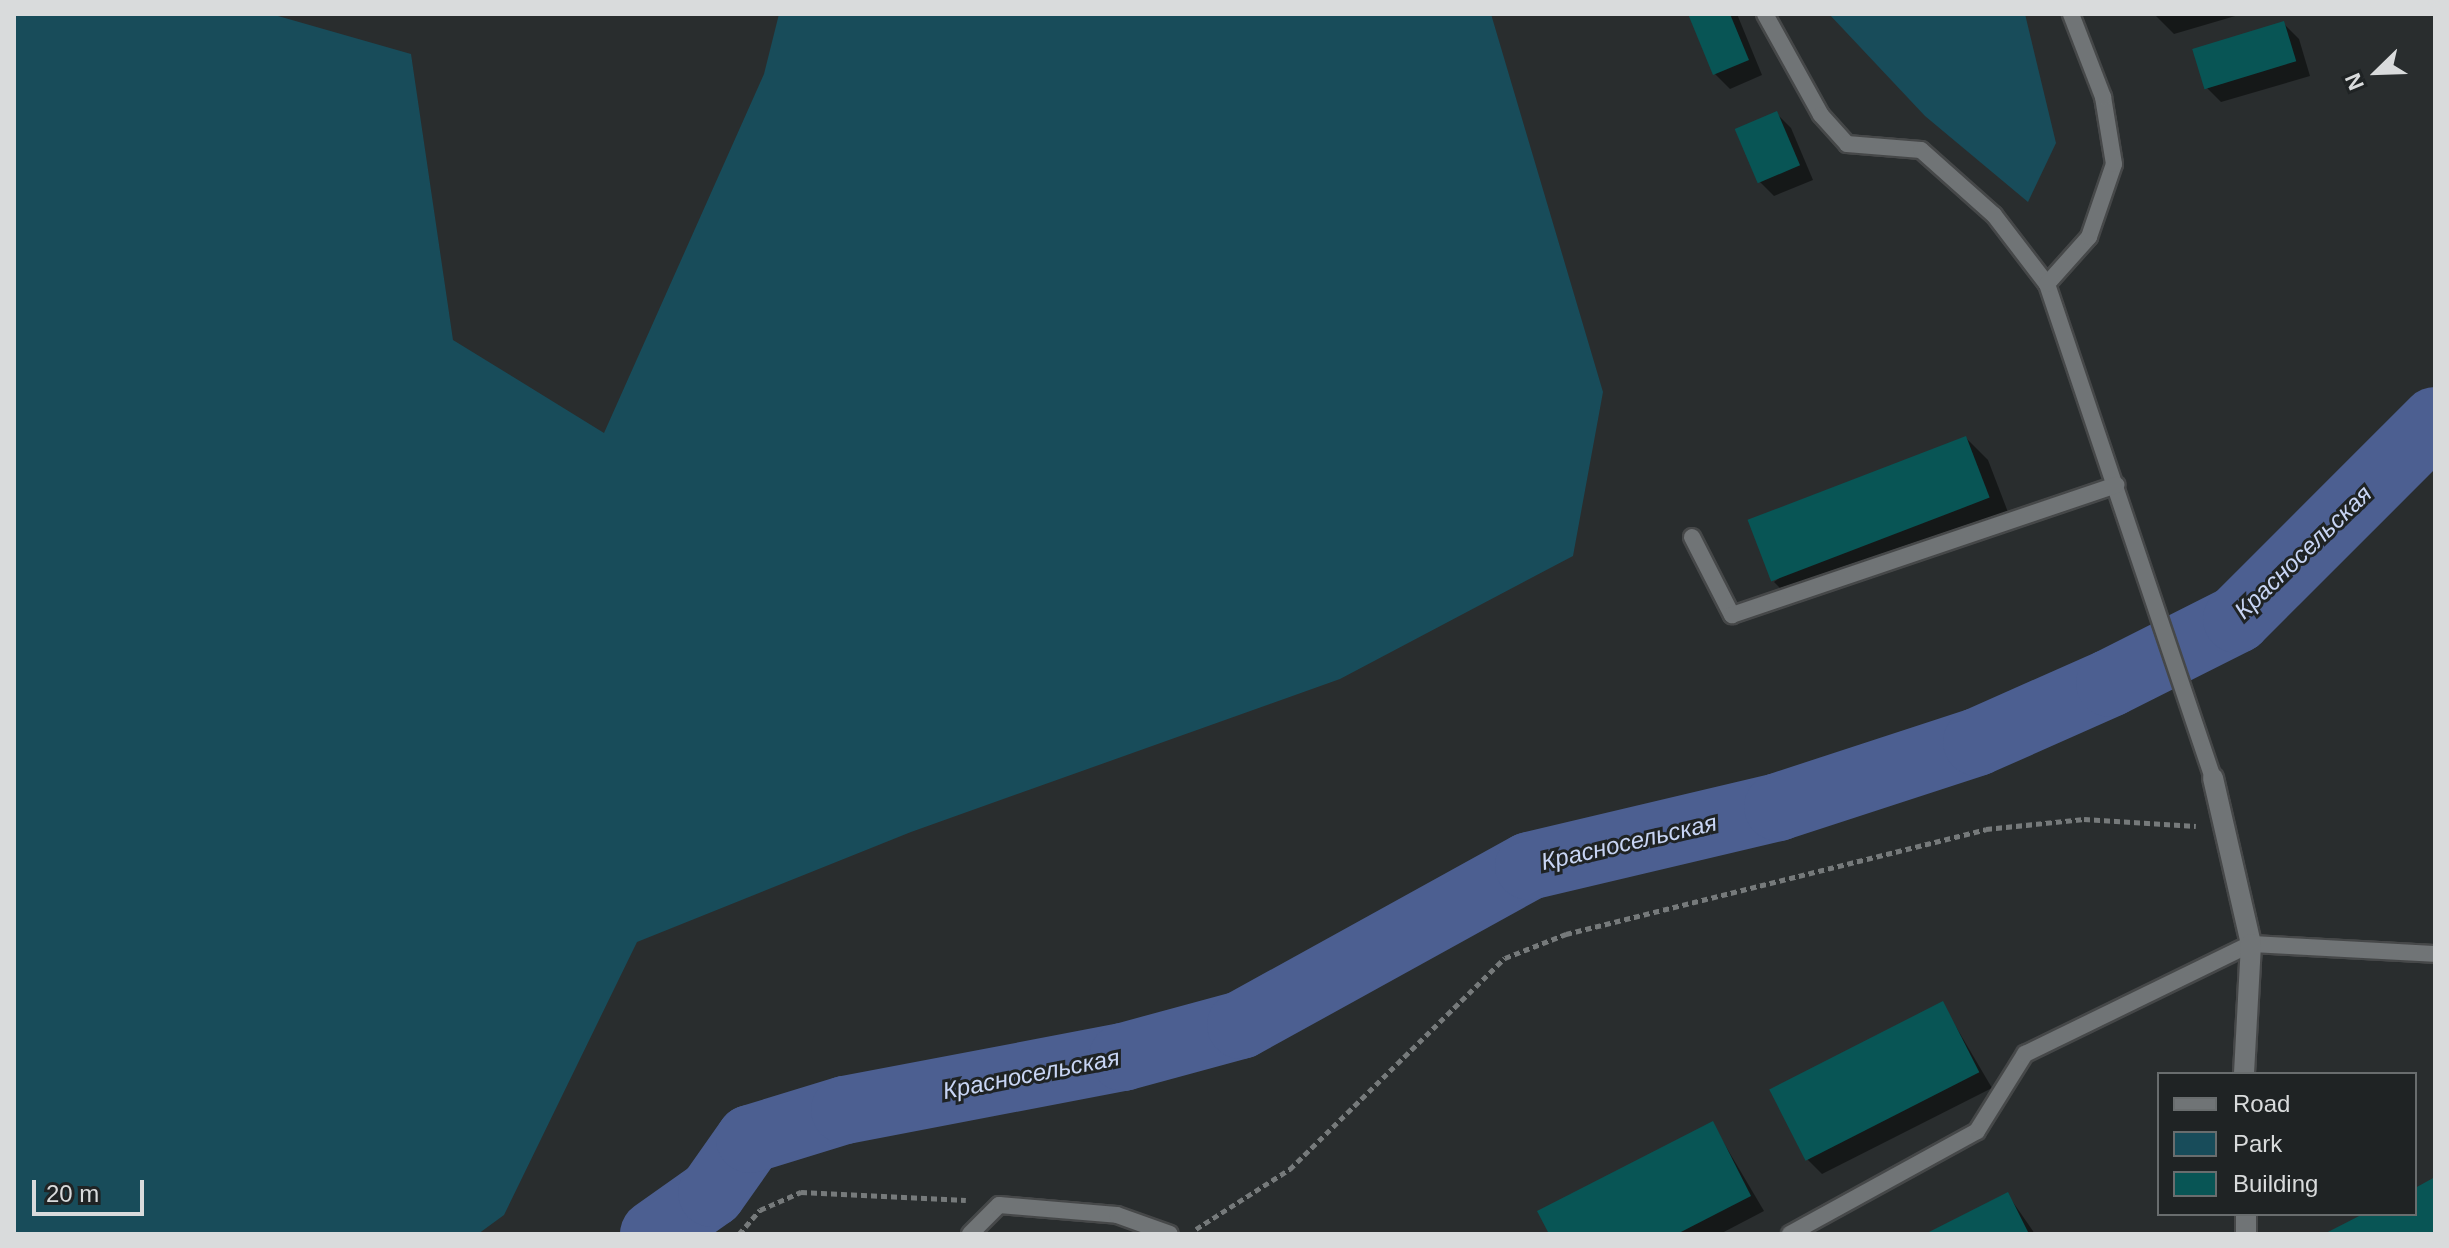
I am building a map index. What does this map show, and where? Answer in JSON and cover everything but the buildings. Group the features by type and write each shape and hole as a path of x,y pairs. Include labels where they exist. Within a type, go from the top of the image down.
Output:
{"street":[{"path":"2213,778 2251,944 2244,1072"}],"lane":[{"path":"1765,14 1821,115 1847,144 1921,150 1994,215 2047,284 2139,547 2213,778"},
{"path":"2047,284 2089,237 2114,164 2103,97 2071,14"},
{"path":"1692,537 1732,615 2117,485"},
{"path":"1790,1234 1977,1131 2025,1054 2251,944 2435,954"},
{"path":"970,1234 999,1205 1117,1215 1170,1234"}],"path":[{"path":"1184,1234 1290,1169 1505,958 1566,934 1986,829 2084,819 2225,828"},
{"path":"739,1234 760,1210 801,1192 874,1190 999,1205"}],"green space":[{"path":"14,14 271,14 411,54 453,340 604,433 764,74 779,14 1491,14 1603,392 1573,556 1340,679 911,832 637,942 504,1215 478,1234 14,1234"},
{"path":"1829,14 2025,14 2056,143 2028,202 1925,116"}],"waterway":[{"name":"Красносельская","path":"654,1234 712,1193 750,1139 845,1110 1123,1057 1241,1025 1529,866 1778,807 1977,742 2110,683 2237,619 2435,421"}]}
